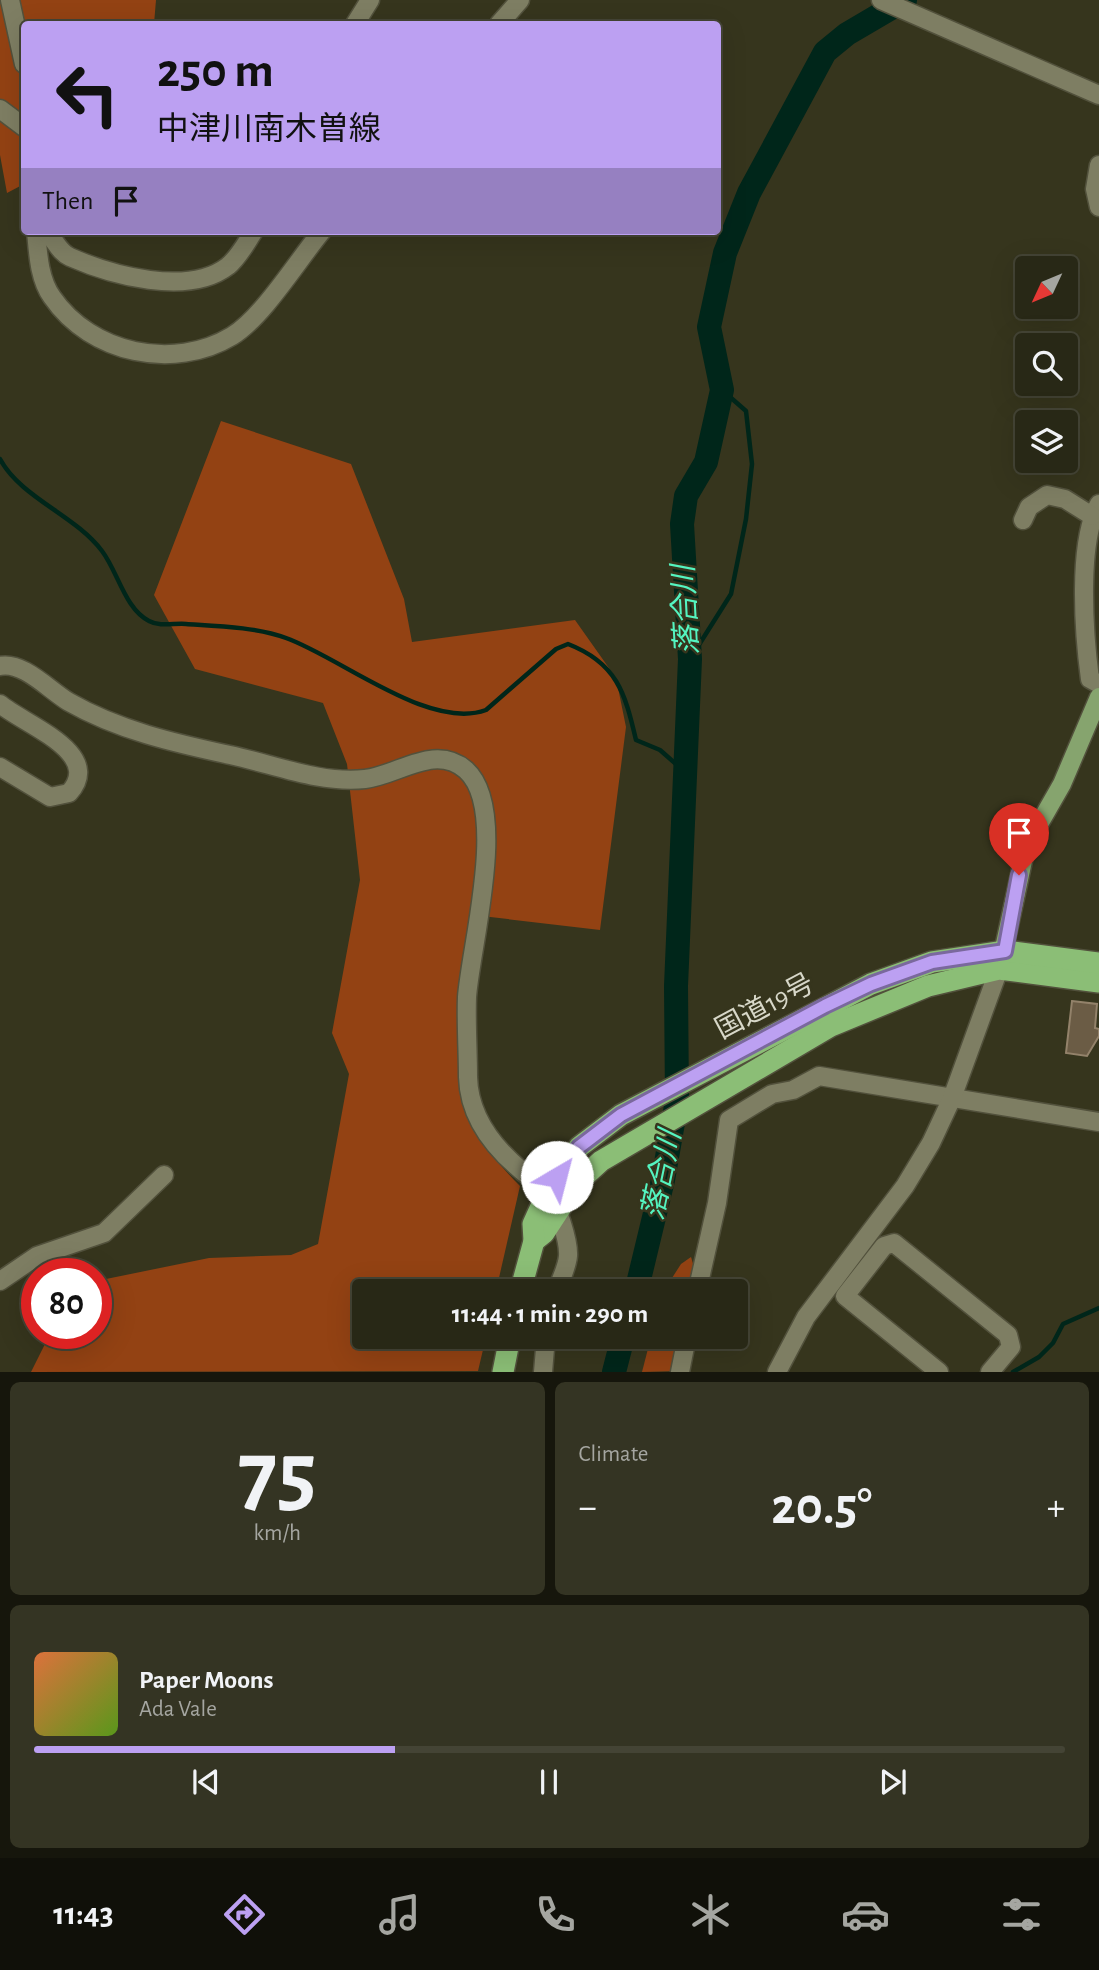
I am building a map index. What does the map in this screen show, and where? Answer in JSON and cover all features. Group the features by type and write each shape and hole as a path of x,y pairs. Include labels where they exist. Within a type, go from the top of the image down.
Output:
{"highway":[{"name":"国道19号","path":"534,1241 557,1214 576,1184 600,1161 831,1026 928,986 1002,960 1099,982"},
{"name":"国道19号","path":"524,1279 534,1241 533,1224 548,1191 579,1147 621,1115 871,984 932,962 1002,960 1099,963"},
{"path":"503,1371 508,1349"}],"main road":[{"path":"1002,960 1027,847 1062,784 1099,697"}],"street":[{"path":"10,0 21,50"},
{"path":"357,21 370,0"},
{"path":"502,21 520,0"},
{"path":"881,0 1099,95"},
{"path":"0,109 21,125"},
{"path":"1099,165 1095,189 1099,207"},
{"path":"37,235 44,282 51,296 71,319 95,335 139,353 173,355 204,350 233,335 252,320 319,235"},
{"path":"47,235 57,248 69,256 137,278 173,282 214,274 228,266 251,235"},
{"path":"1023,520 1029,507 1047,495 1096,510 1087,541 1084,637 1090,679 1099,684"},
{"path":"0,666 18,667 78,707 128,728 294,771 364,779 436,757 452,761 466,770 476,782 485,815 484,894 473,944 467,1000 469,1084 488,1137 503,1155 548,1191 566,1235 568,1257 560,1279"},
{"path":"0,704 69,751 78,763 80,775 69,793 50,797 0,767"},
{"path":"777,1371 806,1317 905,1186 931,1143 951,1098 1002,960"},
{"path":"700,1279 717,1203 729,1120 772,1094 793,1090 819,1076 1099,1122"},
{"path":"0,1281 37,1256 103,1233 164,1175"},
{"path":"939,1371 845,1296 884,1246 894,1243 1008,1335 1010,1347 990,1371"},
{"path":"543,1371 545,1349"},
{"path":"680,1371 685,1349"}],"shaded area":[{"path":"0,0 156,0 154,21 21,21 21,186 7,193 0,155"},
{"path":"221,421 351,464 404,599 412,642 575,620 616,678 626,727 600,930 473,915 466,1101 475,1126 487,1147 520,1186 499,1279 352,1279 352,1349 483,1349 478,1371 31,1372 42,1349 112,1349 112,1278 209,1258 291,1255 318,1244 349,1074 332,1033 360,880 347,764 323,703 195,669 154,595"},
{"path":"691,1257 697,1279 671,1279 681,1264"},
{"path":"648,1349 682,1349 677,1371 642,1372"}],"building":[{"path":"1072,1001 1097,1004 1095,1028 1099,1029 1099,1036 1087,1056 1066,1053"}],"waterway":[{"name":"落合川","path":"639,1279 663,1180 677,1100 676,986 690,659 682,524 686,496 706,462 722,390 709,327 725,253 749,193 825,52 847,34 905,0"},
{"path":"690,659 731,594 746,519 752,464 746,411 722,390"},
{"path":"0,459 21,485 91,538 108,560 134,608 153,623 236,628 274,634 308,647 412,701 438,710 463,714 486,710 556,649 568,644 598,660 616,681 628,708 636,740 660,750 685,772"},
{"path":"1013,1372 1039,1357 1053,1343 1063,1324 1099,1308"},
{"name":"落合川","path":"614,1372 620,1349"}],"route":[{"path":"557,1177 579,1147 621,1115 825,1006 871,984 932,962 1005,951 1019,875"}]}
